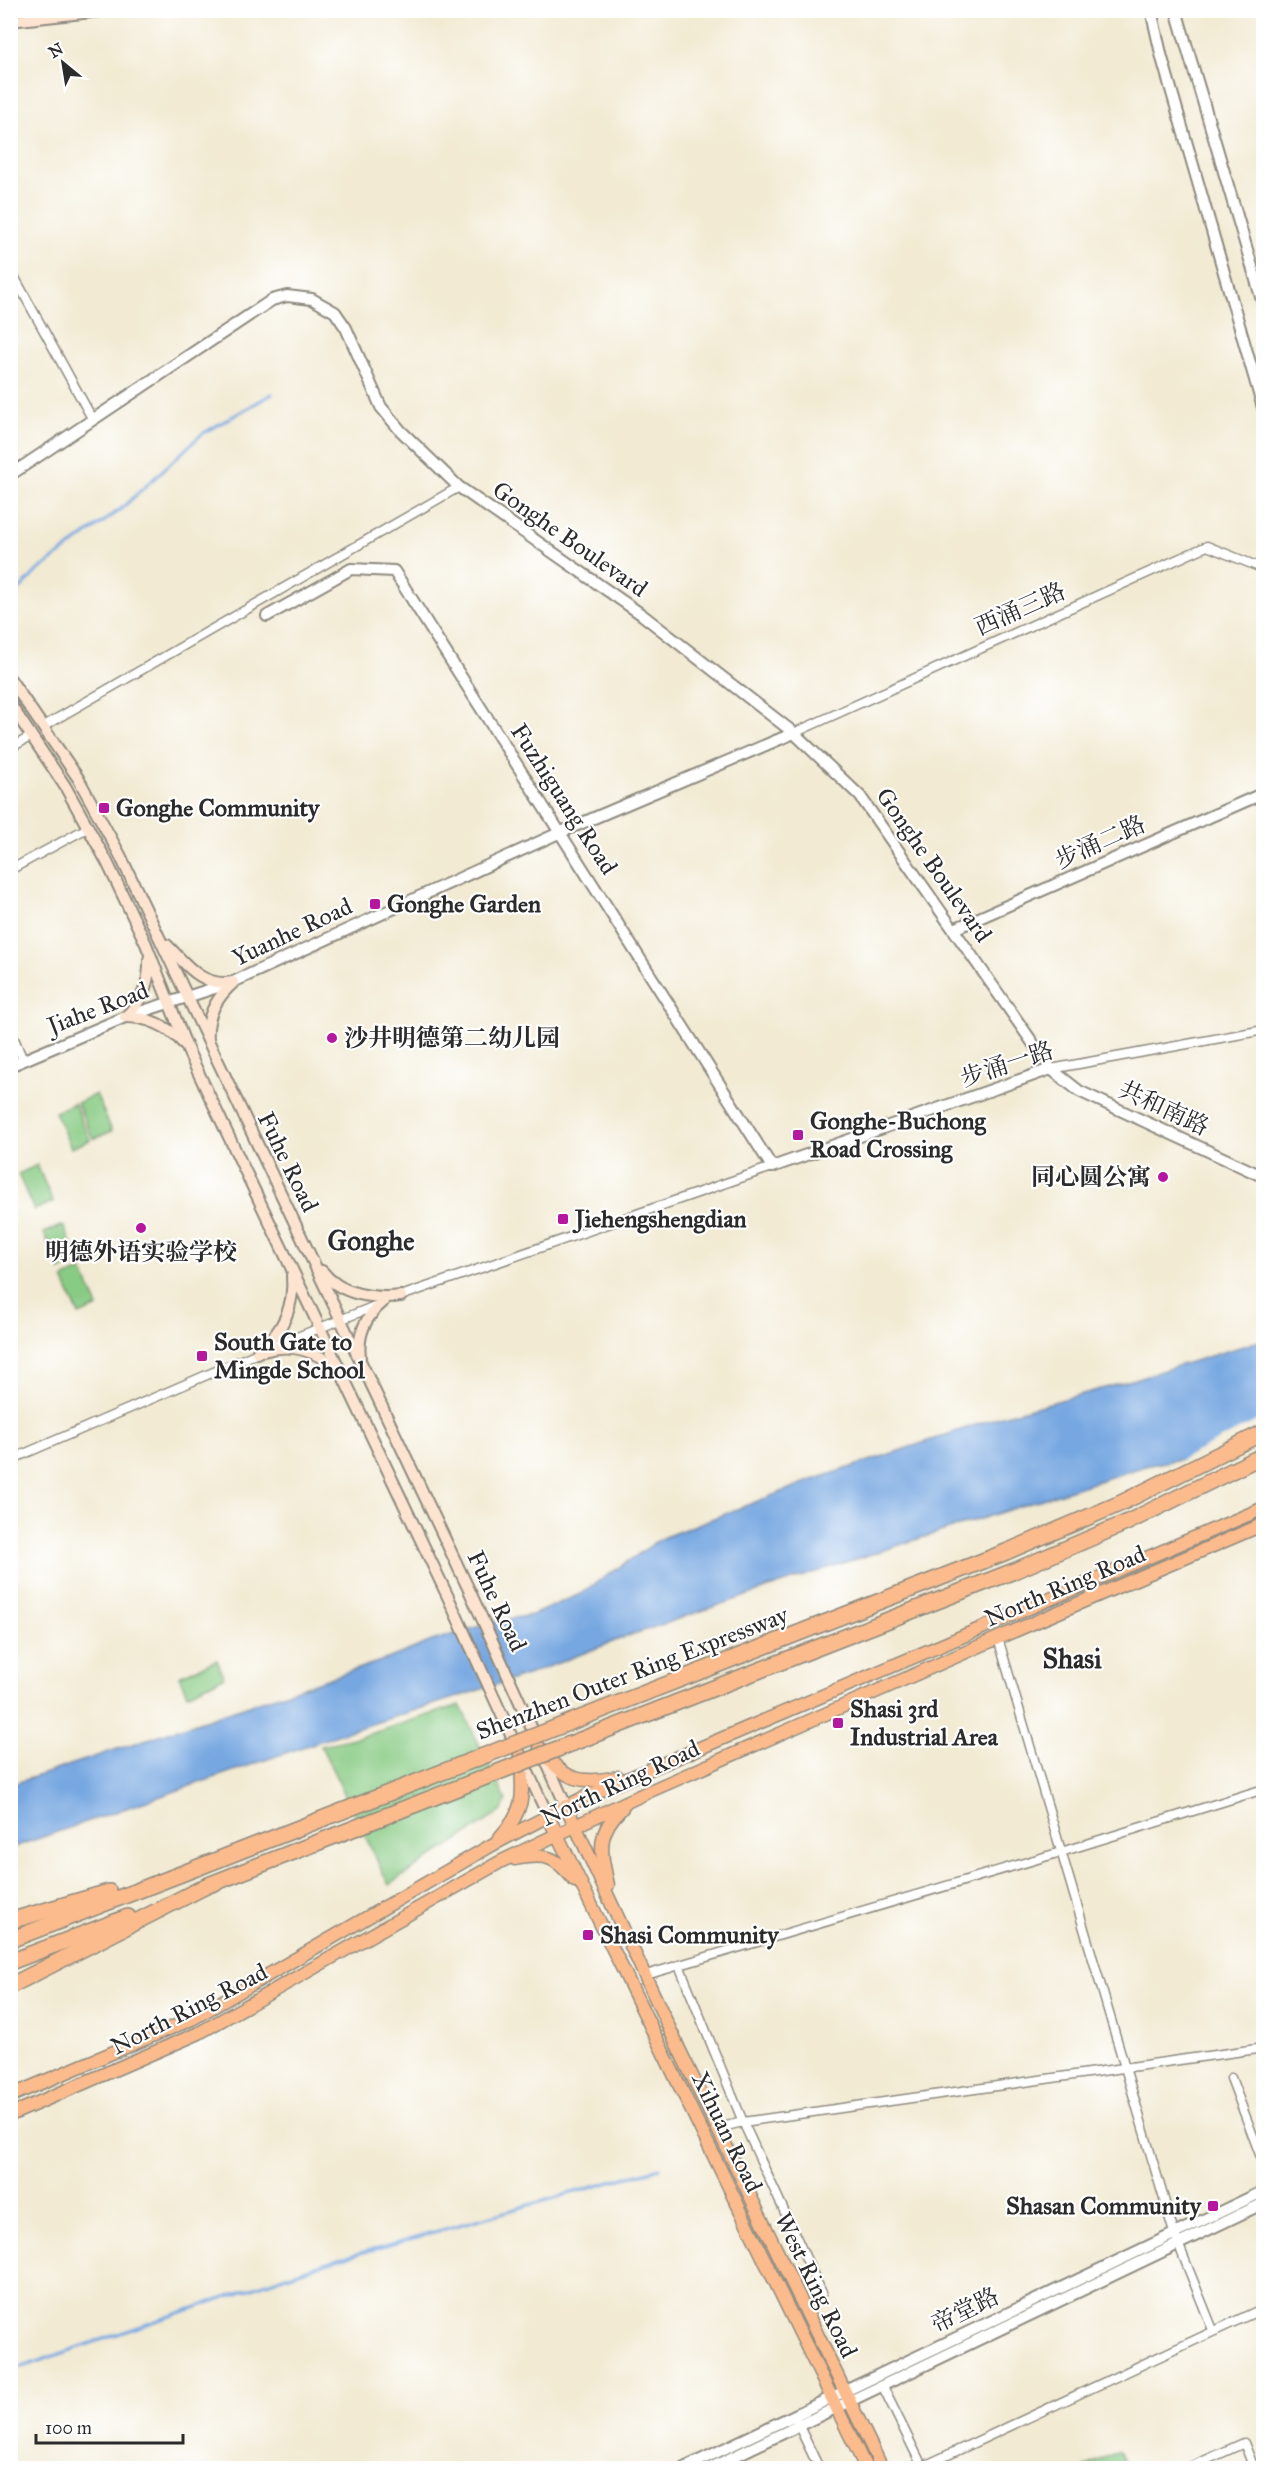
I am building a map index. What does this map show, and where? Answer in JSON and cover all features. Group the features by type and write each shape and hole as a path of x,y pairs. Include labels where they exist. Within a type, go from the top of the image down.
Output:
{"highway":[{"name":"Shenzhen Outer Ring Expressway","path":"10,1940 1006,1552 1147,1491 1263,1432"},
{"name":"Shenzhen Outer Ring Expressway","path":"10,1962 1014,1571 1128,1522 1263,1455"},
{"path":"10,1921 199,1867"},
{"path":"10,1986 206,1886"}],"main road":[{"path":"10,21 110,10"},
{"name":"Fuhe Road","path":"10,679 44,726 102,822 160,939 470,1592 566,1806"},
{"name":"Fuhe Road","path":"10,704 89,827 127,902 189,1053 500,1707 548,1816"},
{"path":"160,939 200,978 216,984 233,982"},
{"path":"125,1017 139,1002 147,983 148,952"},
{"path":"208,1044 208,1026 213,1008 233,982"},
{"path":"125,1017 147,1019 167,1029 184,1044 189,1053"},
{"path":"309,1255 328,1279 347,1290 368,1296 401,1296"},
{"path":"257,1353 272,1340 288,1314 293,1294 290,1264"},
{"path":"364,1369 359,1346 362,1330 370,1314 383,1302"},
{"path":"257,1353 285,1347 305,1350 322,1358 344,1378"},
{"name":"North Ring Road","path":"10,2096 199,2015 492,1845 566,1806 1263,1508"},
{"name":"North Ring Road","path":"10,2115 199,2033 500,1862 558,1834 998,1638 1263,1524"},
{"path":"540,1748 555,1767 576,1778 601,1780 643,1772"},
{"path":"492,1845 514,1820 521,1807 523,1793 520,1755"},
{"path":"612,1904 602,1853 603,1838 609,1822 630,1801"},
{"name":"West Ring Road","path":"566,1806 882,2469"},
{"name":"Xihuan Road","path":"548,1816 866,2469"},
{"path":"500,1862 533,1856 549,1857 562,1865 588,1896"}],"street":[{"path":"1151,10 1263,411"},
{"path":"1176,10 1263,307"},
{"path":"10,269 93,420"},
{"name":"Gonghe Boulevard","path":"10,475 272,300 287,296 312,299 335,312 346,328 381,407 400,430 459,487 641,614 794,733 860,796 1052,1069"},
{"path":"44,726 459,487"},
{"name":"西涌三路","path":"794,733 1207,546 1263,569"},
{"name":"Fuzhiguang Road","path":"267,616 351,569 394,571 772,1167"},
{"name":"Yuanhe Road","path":"168,1003 233,982 561,832 794,733"},
{"path":"10,748 32,736"},
{"name":"步涌二路","path":"954,929 1263,794"},
{"path":"10,870 89,827"},
{"name":"Jiahe Road","path":"10,1065 125,1017 168,1003"},
{"path":"10,1029 23,1060"},
{"name":"步涌一路","path":"772,1167 1052,1069 1263,1030"},
{"name":"共和南路","path":"1052,1069 1079,1091 1263,1177"},
{"path":"10,1460 257,1353 383,1302 772,1167"},
{"path":"998,1638 1177,2238 1213,2330"},
{"path":"646,1975 1061,1852 1263,1788"},
{"path":"679,1965 743,2122 822,2293"},
{"path":"718,2128 743,2122 1263,2048"},
{"path":"1231,2078 1263,2166"},
{"name":"帝堂路","path":"847,2396 882,2385 1177,2238 1263,2191"},
{"name":"帝堂路","path":"710,2469 834,2402 1177,2238 1263,2203"},
{"path":"882,2385 923,2468 1263,2308"},
{"path":"796,2421 819,2469"},
{"name":"帝堂路","path":"684,2469 796,2421"},
{"path":"1188,2469 1244,2443 1254,2469"}],"green space":[{"path":"96,1094 112,1131 93,1139 77,1103"},
{"path":"74,1103 90,1140 71,1148 55,1112"},
{"path":"37,1165 53,1202 34,1210 18,1174"},
{"path":"63,1225 79,1261 60,1270 44,1233"},
{"path":"82,1270 98,1307 79,1315 63,1279"},
{"path":"217,1660 224,1677 187,1694 179,1676"},
{"path":"460,1705 506,1800 502,1811 389,1885 321,1746 370,1734"},
{"path":"1119,2451 1127,2468 1083,2468"}],"water":[{"path":"1263,1340 1264,1464 1258,1466 1175,1460 1145,1466 828,1568 628,1636 527,1675 349,1731 11,1848 10,1785 390,1658 432,1641 497,1621 532,1615 580,1594 662,1538 807,1482 1002,1416 1112,1386"}],"pier":[{"path":"1264,1417 1264,1467 1258,1469 1174,1463"}],"waterway":[{"path":"10,600 36,572 122,508 202,434 272,394"},
{"path":"10,2371 325,2263 660,2168"}],"place":[{"name":"Gonghe Community","path":"104,808"},
{"name":"Gonghe Garden","path":"375,904"},
{"name":"沙井明德第二幼儿园","path":"332,1038"},
{"name":"Gonghe-Buchong Road Crossing","path":"798,1135"},
{"name":"同心圆公寓","path":"1163,1177"},
{"name":"Jiehengshengdian","path":"563,1219"},
{"name":"明德外语实验学校","path":"141,1228"},
{"name":"South Gate to Mingde School","path":"202,1356"},
{"name":"Shasi 3rd Industrial Area","path":"838,1723"},
{"name":"Shasi Community","path":"588,1935"},
{"name":"Shasan Community","path":"1213,2206"}],"district":[{"name":"Gonghe","path":"371,1240"},
{"name":"Shasi","path":"1072,1658"}]}
